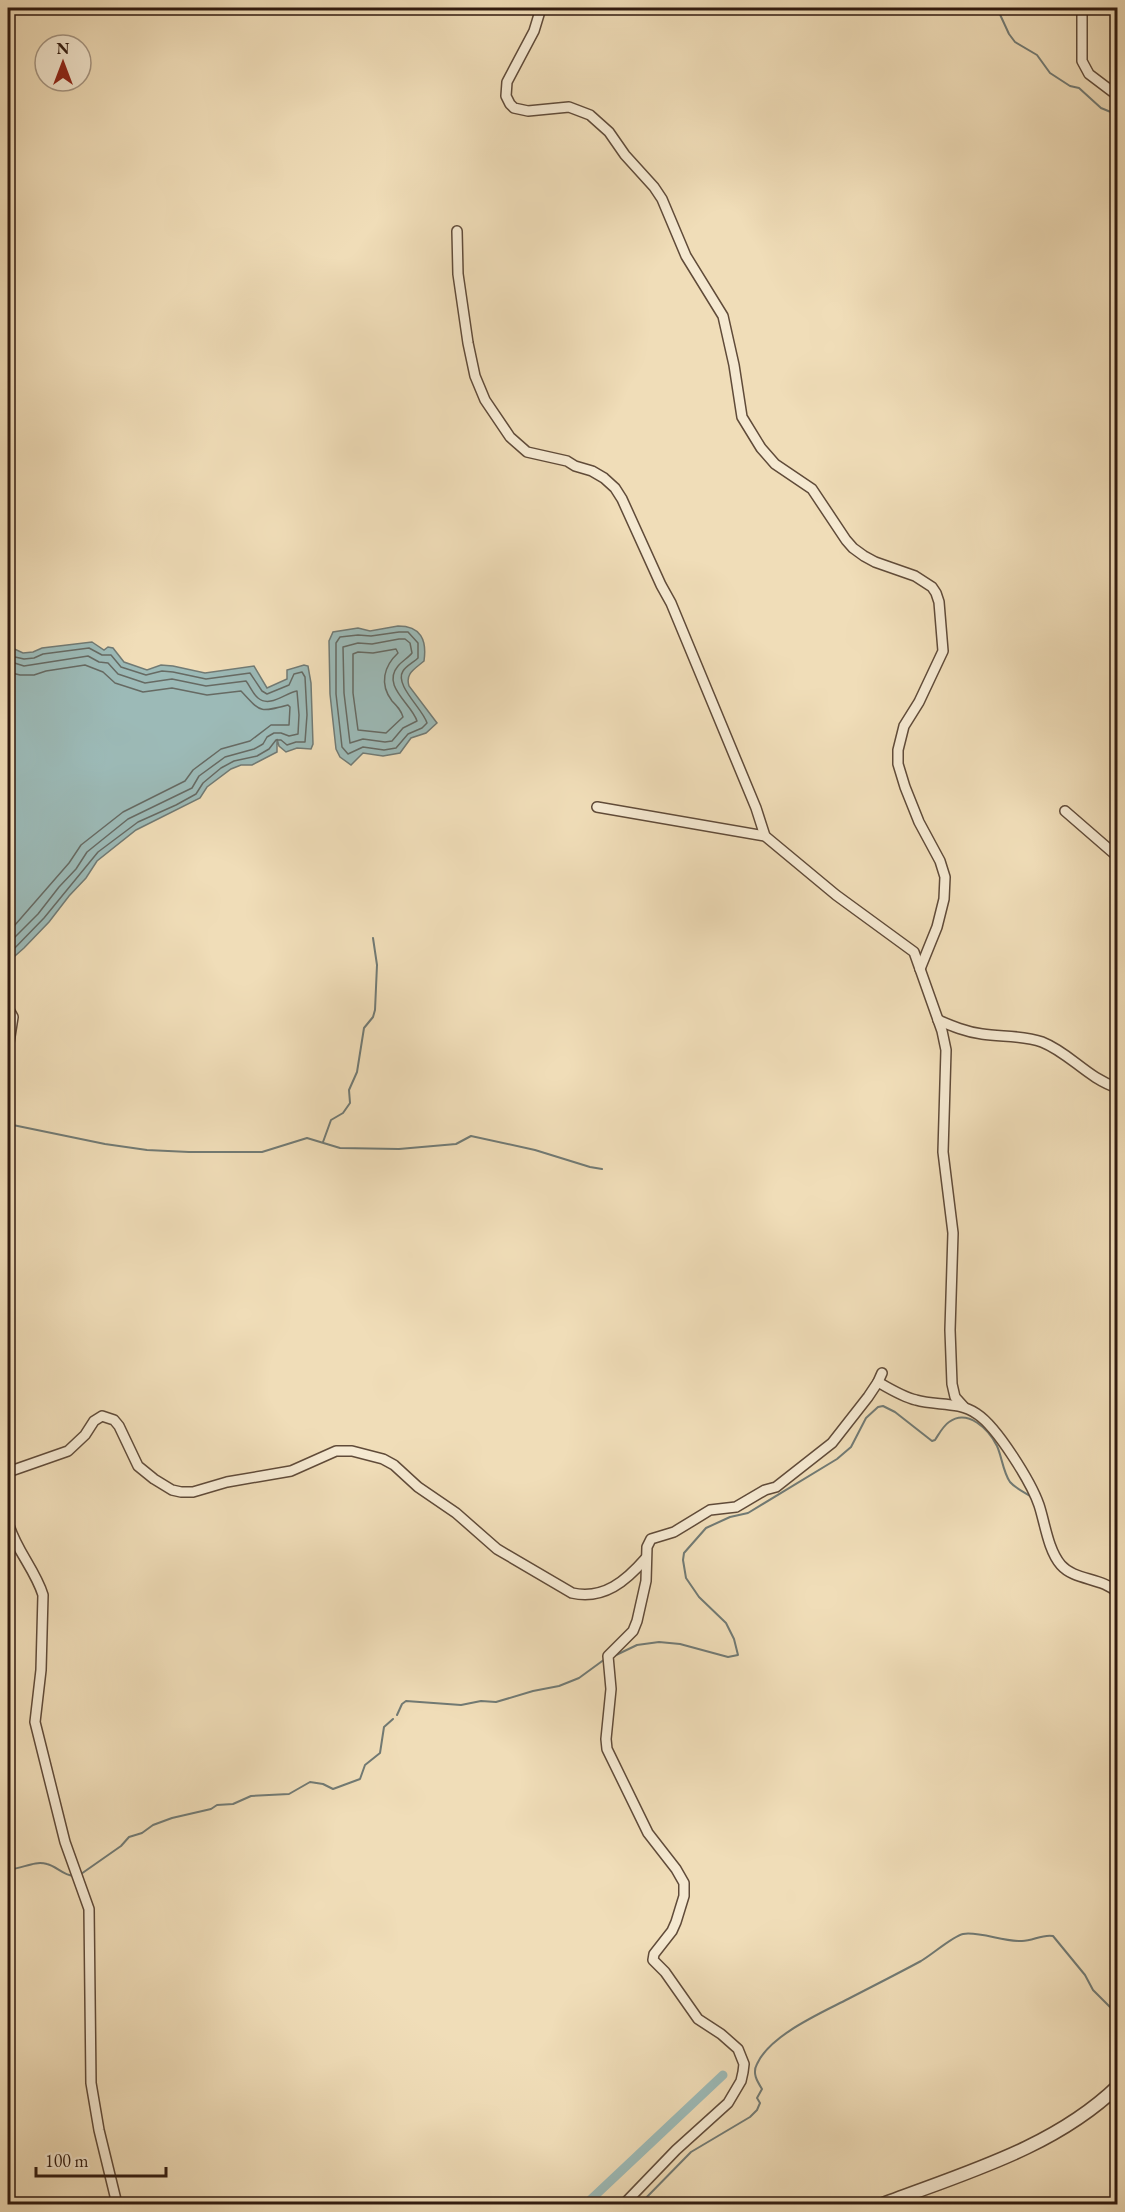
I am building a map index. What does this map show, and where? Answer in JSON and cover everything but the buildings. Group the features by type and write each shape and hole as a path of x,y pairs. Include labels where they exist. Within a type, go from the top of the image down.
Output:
{"street":[{"path":"541,8 534,31 507,82 506,96 510,104 523,111 569,107 590,115 609,132 662,199 686,256 723,316 742,417 761,448 774,464 812,489 853,548 875,562 915,576 936,593 944,651 919,702 908,718 900,736 898,750 898,764 905,788 919,822 940,861 945,877 944,899 937,927 920,969"},
{"path":"1082,8 1084,69 1118,96"},
{"path":"457,231 458,274 468,342 475,376 485,400 517,446 527,452 567,461 592,471 604,478 622,499 671,603 756,808 765,836"},
{"path":"597,807 765,836 836,895 909,948 917,957 945,1042 947,1061 943,1152 953,1233 950,1329 952,1384 955,1397 964,1407 980,1416 995,1430 1031,1484 1054,1553 1062,1568 1105,1584 1118,1593"},
{"path":"1065,811 1118,857"},
{"path":"8,1008 14,1017 8,1049"},
{"path":"938,1020 980,1034 1043,1042 1091,1076 1118,1088"},
{"path":"624,2205 676,2150 728,2103 741,2081 744,2064 738,2049 698,2019 665,1972 653,1960 654,1954 672,1931 676,1922 684,1896 684,1883 648,1833 622,1784 606,1744 611,1689 608,1656 633,1631 637,1621 645,1581 648,1542 674,1532 710,1510 736,1507 765,1490 776,1487 832,1443 880,1377 914,1400 964,1407"},
{"path":"8,1472 68,1451 85,1435 94,1421 102,1416 108,1417 119,1426 138,1466 172,1490 193,1492 227,1482 291,1471 336,1451 352,1451 383,1459 394,1465 418,1487 456,1513 497,1549 572,1593 594,1594 616,1587 645,1558"},
{"path":"8,1522 17,1546 40,1584 43,1595 41,1670 35,1722 65,1842 89,1909 91,2083 99,2130 117,2205"},
{"path":"883,2205 1044,2139 1094,2107 1118,2086"}],"water":[{"path":"398,626 412,629 421,636 425,653 424,661 412,672 408,682 437,723 426,733 411,738 400,753 383,756 363,753 351,765 340,757 336,749 330,694 329,641 333,632 358,628 370,631"},
{"path":"92,642 104,650 108,647 113,648 124,662 147,670 161,665 205,673 254,666 267,688 287,679 287,670 308,666 311,683 313,744 311,749 297,748 286,752 279,746 277,739 277,752 252,765 241,765 231,769 207,787 200,798 136,830 97,861 86,878 49,922 8,962 8,646 23,653 42,648"}],"waterway":[{"path":"997,8 1015,42 1037,55 1050,73 1070,86 1079,88 1101,108 1118,115"},
{"path":"323,1142 331,1120 343,1113 350,1103 349,1090 357,1072 364,1028 373,1017 375,1010 377,965 373,938"},
{"path":"8,1124 105,1144 147,1150 189,1152 262,1152 307,1138 340,1148 399,1149 456,1144 471,1136 535,1150 602,1169"},
{"path":"614,1656 637,1645 659,1642 680,1644 728,1657 738,1655 734,1639 726,1623 699,1597 686,1578 684,1553 706,1528 730,1517 748,1513 837,1459 851,1447 866,1418 878,1407 883,1406 895,1412 932,1441 947,1424 956,1418 970,1419 977,1423 989,1434 997,1446 1010,1482 1033,1498"},
{"path":"397,1715 406,1701 461,1705 481,1701 496,1702 559,1686 579,1678 605,1659"},
{"path":"81,1874 121,1846 129,1837 172,1818 211,1809 217,1805 233,1804 251,1796 289,1794 310,1782 323,1784 333,1789 360,1779 365,1765 380,1753 384,1727 393,1719"},
{"path":"8,1869 42,1863 73,1876"},
{"path":"640,2204 691,2152 750,2117 757,2110 760,2103 757,2098 762,2089 756,2077 756,2067 764,2053 784,2034 921,1961 959,1935 969,1933 1022,1941 1053,1936 1085,1975 1093,1990 1111,2008 1118,2021"},
{"path":"586,2204 723,2075"}]}
